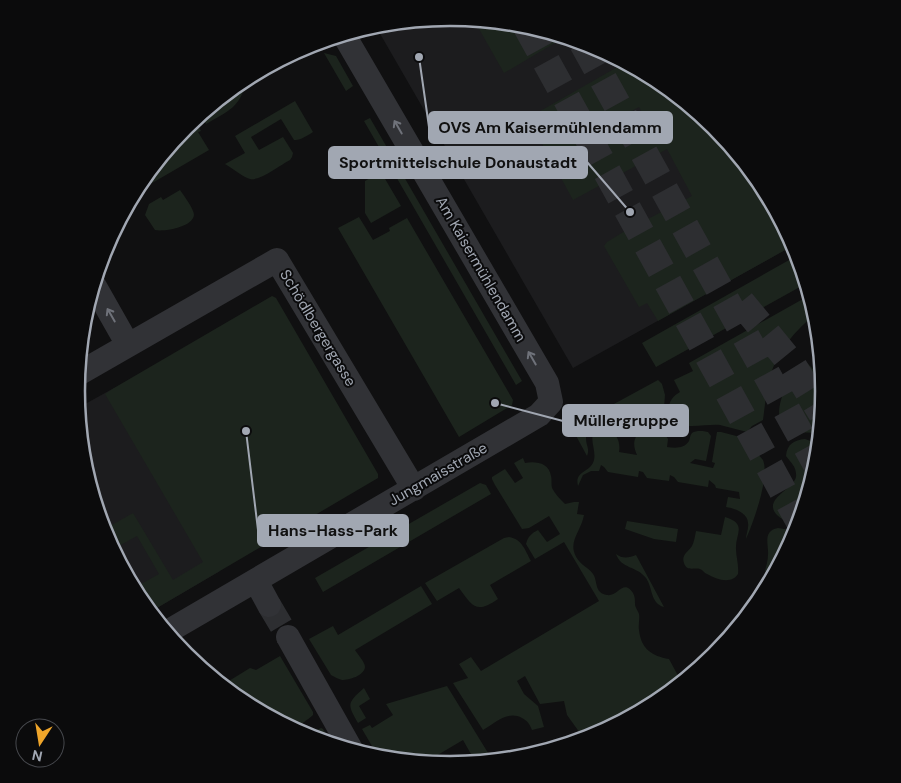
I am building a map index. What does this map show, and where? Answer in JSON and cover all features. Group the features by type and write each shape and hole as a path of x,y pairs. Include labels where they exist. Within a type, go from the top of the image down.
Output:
{"street":[{"name":"Am Kaisermühlendamm","path":"348,41 547,383 548,405"},
{"name":"Schödlbergergasse","path":"86,369 277,260 414,489"},
{"path":"99,294 128,345"},
{"name":"Jungmaisstraße","path":"173,629 539,415 548,405"},
{"path":"256,581 269,604"},
{"path":"288,637 346,741"}],"shaded area":[{"path":"450,26 498,29 545,39 590,54 633,75 673,102 691,117 709,133 740,169 767,209 787,249 573,368 380,33 403,29"},
{"path":"478,27 522,33 556,42 504,73"},
{"path":"324,53 336,56 353,86 346,91"},
{"path":"618,67 673,102 709,133 740,169 754,189 767,209 787,249 658,321 647,303 639,307 604,246 607,242 625,231 692,196 667,149 573,200 528,118","holes":["639,107 648,123 623,137 614,121","580,127 592,139 594,147 592,153 582,151 577,144 577,131"]},
{"path":"243,92 233,107 206,124 205,122 210,117"},
{"path":"295,101 313,132 301,139 294,140 281,119 251,137 259,150 283,137 293,153 290,160 265,175 254,179 247,178 225,164 245,153 235,136"},
{"path":"370,118 522,381 516,385 364,121"},
{"path":"199,127 201,131 198,132 209,150 151,184 176,151"},
{"path":"381,172 401,206 371,223 365,213 365,181"},
{"path":"180,190 192,209 194,215 192,219 189,223 178,228 155,230 145,215 149,204 161,197 163,200"},
{"path":"359,217 373,240 390,231 389,228 407,218 513,400 512,405 459,437 338,228"},
{"path":"791,259 800,287 656,367 642,343"},
{"path":"272,296 276,298 378,474 378,478 157,608 141,584 159,574 137,536 120,545 111,526 133,513 173,580 203,562 105,394"},
{"path":"803,299 809,320 794,334 777,359 769,382 763,420 752,426 747,432 720,425 690,426 675,423 671,418 669,408 673,397 680,392 674,380 693,371 689,363"},
{"path":"803,363 807,363 815,371 813,433 788,431 781,423 779,414 783,394 792,375"},
{"path":"658,380 662,384 665,395 663,421 619,424 604,416 601,411"},
{"path":"114,388 220,571 157,608 134,574 123,553 105,509 92,463 86,404"},
{"path":"593,421 586,436 587,456 574,432"},
{"path":"605,428 617,437 619,452 637,455 634,445 635,439 645,429 652,428 660,431 668,439 667,447 673,448 685,445 694,432 708,432 711,436 706,461 695,459 690,463 713,468 715,463 712,462 717,432 744,438 763,460 765,468 760,500 746,539 748,525 746,516 726,507 728,497 740,499 739,492 716,488 709,480 708,487 678,482 670,475 669,481 647,478 643,472 639,471 638,477 608,472 601,465 599,471 591,471 583,475 578,486 578,477 590,467 594,460 592,440 594,432"},
{"path":"805,439 813,442 809,463 796,509 792,521 788,521 777,515 773,509 773,504 794,482 796,477 795,468 786,456 788,448 798,440"},
{"path":"523,458 525,463 533,462 545,466 550,472 552,488 565,504 579,502 577,514 584,515 575,538 573,549 575,555 593,574 598,589 603,594 611,595 626,587 633,593 635,606 639,614 642,642 653,654 669,659 678,676 633,708 580,733 567,715 564,701 540,704 525,676 517,681 524,694 538,706 544,727 532,730 524,719 517,716 507,716 483,730 453,683 468,678 459,664 471,657 481,671 599,601 564,542 535,559 526,544 530,535 538,530 547,542 560,534 549,516 529,528 522,529 492,479 492,477 505,469 515,483 523,478 514,463"},
{"path":"480,483 486,485 491,494 323,592 315,578"},
{"path":"725,517 736,523 739,530 736,544 738,574 731,579 723,580 706,574 700,569 691,569 685,566 683,558 692,546 696,531 721,535"},
{"path":"627,521 678,529 676,542 654,539 625,529"},
{"path":"778,528 788,530 767,574 765,571 768,557 767,539 773,530"},
{"path":"509,537 520,543 531,561 490,585 498,599 485,606 476,606 468,600 459,588 437,601 425,583 504,538"},
{"path":"616,554 626,558 636,555 664,607 659,605 654,599 646,578 638,571 625,565 618,559"},
{"path":"421,586 432,604 355,650 365,665 362,673 342,680 331,675 309,639 333,626 338,635"},
{"path":"280,656 313,715 301,725 268,708 228,681 250,668 256,670"},
{"path":"447,686 489,755 472,756 463,740 435,756 403,754 373,749 362,729 370,725 372,728 393,715 386,704"},
{"path":"364,688 370,699 359,706 366,718 358,723 350,704 354,697"},
{"path":"321,728 326,735 315,731"}],"tunnel":[{"path":"532,36 795,512"},
{"path":"589,54 811,453"},
{"path":"741,302 791,363 816,403"},
{"path":"269,605 288,637"}],"place":[{"name":"OVS Am Kaisermühlendamm","path":"419,57"},
{"name":"Sportmittelschule Donaustadt","path":"630,212"},
{"name":"Müllergruppe","path":"495,403"},
{"name":"Hans-Hass-Park","path":"246,431"}]}
